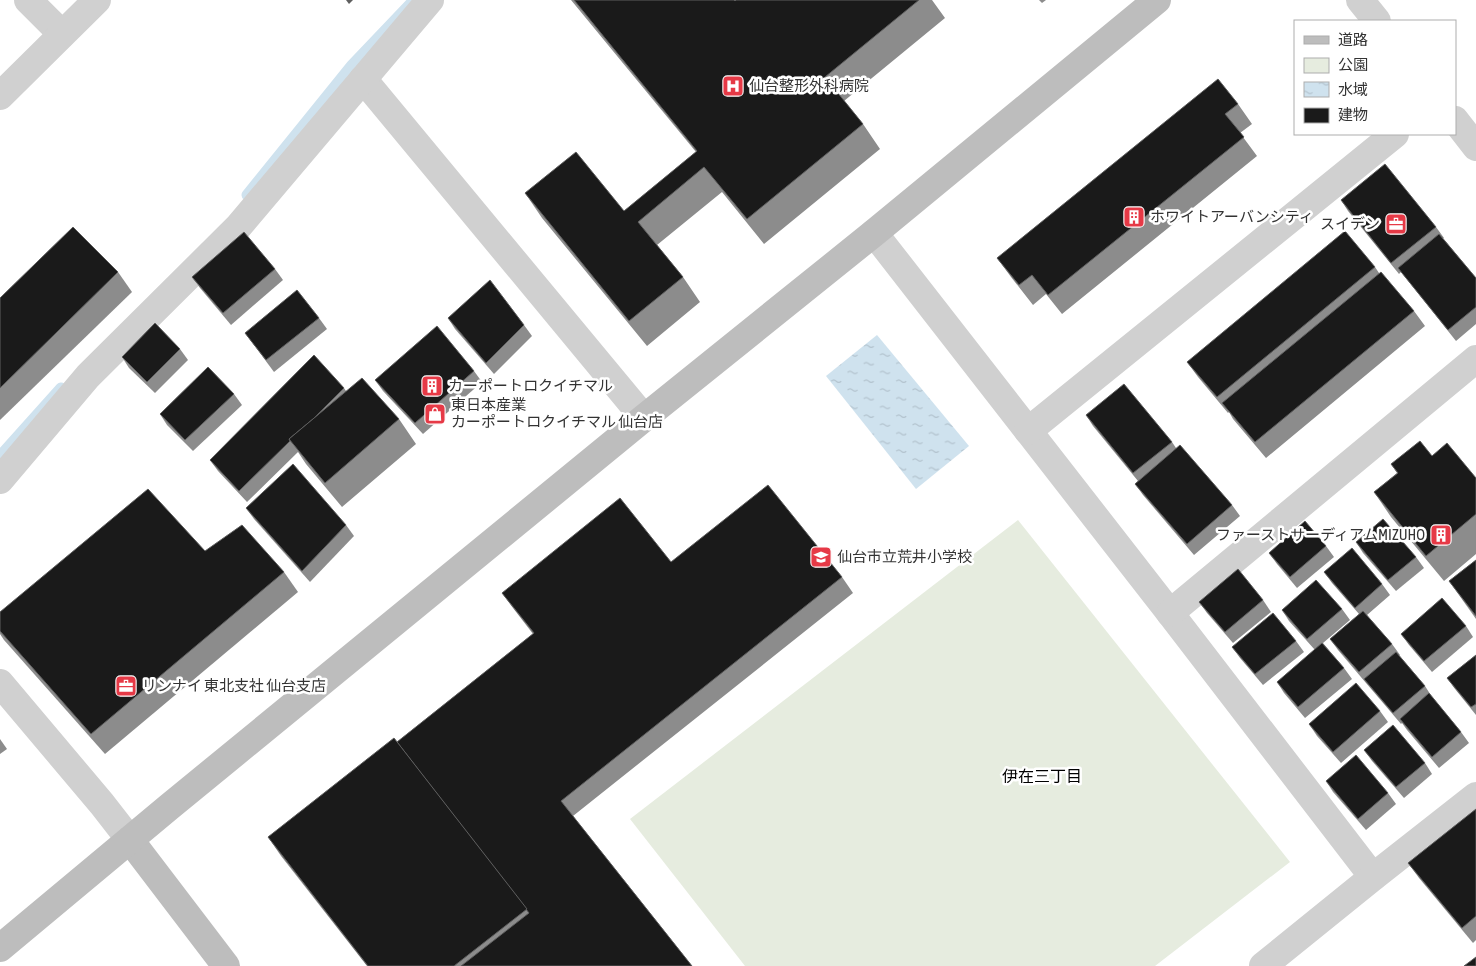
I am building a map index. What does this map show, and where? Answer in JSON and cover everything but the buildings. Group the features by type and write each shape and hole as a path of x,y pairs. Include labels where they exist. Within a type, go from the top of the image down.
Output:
{"street":[{"path":"28,0 62,34"},
{"path":"0,96 97,0"},
{"path":"0,480 88,376 238,226 430,0"},
{"path":"0,948 644,418 874,233 1157,0"},
{"path":"1360,0 1376,20"},
{"path":"363,79 644,418"},
{"path":"1456,121 1476,147"},
{"path":"1028,431 1394,135"},
{"path":"874,233 1373,877"},
{"path":"1170,613 1476,359"},
{"path":"0,683 102,804 226,966"},
{"path":"1263,966 1476,796"}],"green space":[{"path":"1018,520 1290,862 1155,966 745,966 630,819"}],"water":[{"path":"877,335 969,446 916,489 826,376"}],"waterway":[{"path":"247,195 352,65 413,1"},
{"path":"0,456 61,388"}],"place":[{"name":"仙台整形外科病院","path":"733,86"},
{"name":"ホワイトアーバンシティ","path":"1134,217"},
{"name":"スイデン","path":"1396,224"},
{"name":"カーポートロクイチマル","path":"432,386"},
{"name":"東日本産業 カーポートロクイチマル 仙台店","path":"435,414"},
{"name":"ファーストサーディアムMIZUHO","path":"1441,535"},
{"name":"仙台市立荒井小学校","path":"821,557"},
{"name":"リンナイ 東北支社 仙台支店","path":"126,686"}],"district":[{"name":"伊在三丁目","path":"1042,776"}]}
